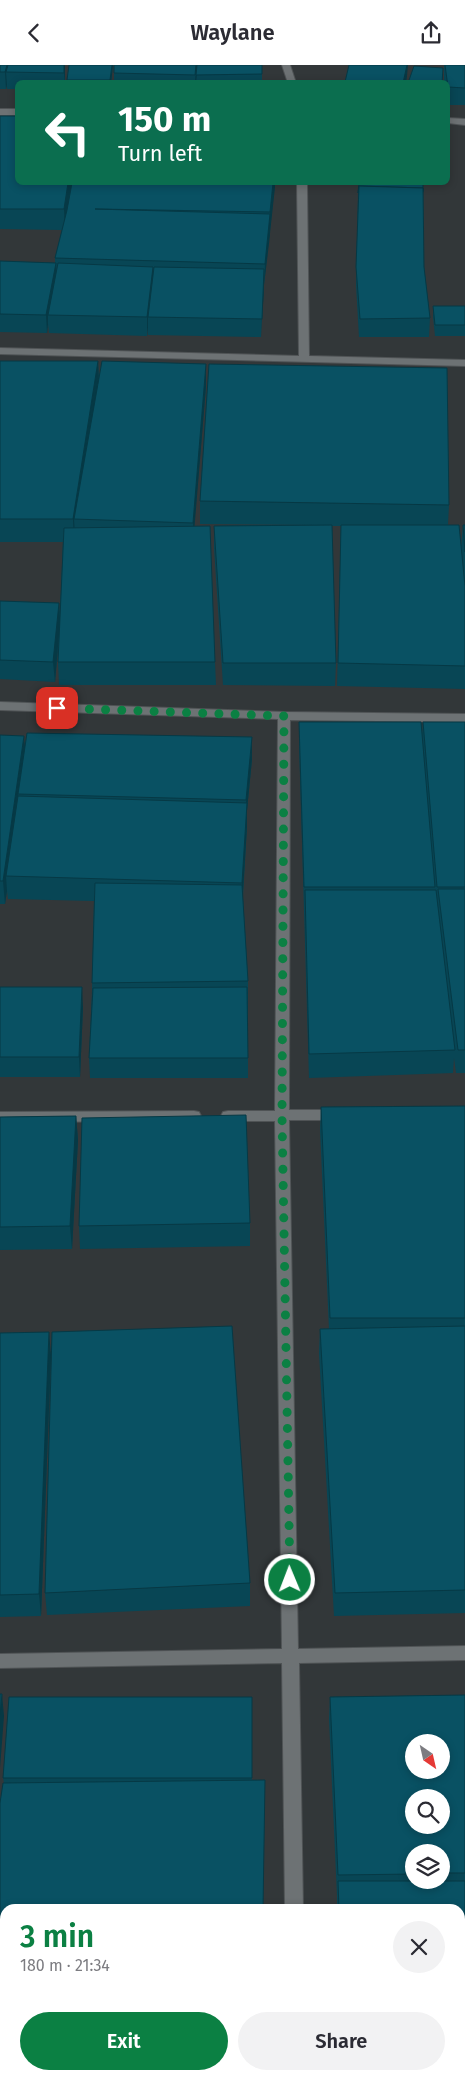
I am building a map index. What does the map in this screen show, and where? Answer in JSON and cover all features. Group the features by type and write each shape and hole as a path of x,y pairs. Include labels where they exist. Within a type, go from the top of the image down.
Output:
{"street":[{"path":"286,65 291,80"},
{"path":"0,112 15,112"},
{"path":"450,121 465,122"},
{"path":"302,185 304,360"},
{"path":"0,351 465,363"},
{"path":"0,706 284,716 465,718"},
{"path":"284,716 282,1115 294,1904"},
{"path":"0,1117 350,1115"},
{"path":"0,1661 465,1653"}],"building":[{"path":"0,65 7,65 5,72 0,72"},
{"path":"8,65 64,65 64,73 6,72"},
{"path":"69,65 112,65 110,80 67,80"},
{"path":"114,65 196,65 195,75 114,73"},
{"path":"197,65 262,65 262,74 196,75"},
{"path":"349,65 407,65 404,80 345,80"},
{"path":"445,65 465,65 465,88 450,87 450,80 447,80"},
{"path":"414,66 443,68 442,80 409,80"},
{"path":"0,116 15,116 15,185 68,185 64,209 0,209"},
{"path":"72,185 273,185 270,212 95,209 270,214 265,264 55,258"},
{"path":"359,185 423,185 423,188 359,186 358,193"},
{"path":"359,186 423,188 424,267 430,318 360,319 356,267"},
{"path":"0,261 56,263 46,315 0,314"},
{"path":"58,263 153,267 147,317 48,315"},
{"path":"154,267 264,269 262,319 148,317"},
{"path":"433,306 465,306 465,325 435,325"},
{"path":"0,361 98,361 73,519 0,519"},
{"path":"102,361 206,364 193,523 74,519"},
{"path":"209,364 447,368 449,505 200,501"},
{"path":"332,525 336,663 223,663 214,526"},
{"path":"341,525 459,525 465,586 465,666 338,663"},
{"path":"463,525 465,525 465,552"},
{"path":"210,526 215,662 58,662 64,528"},
{"path":"0,601 59,603 53,662 0,660"},
{"path":"299,722 421,722 435,887 304,887"},
{"path":"423,722 465,722 465,887 437,887"},
{"path":"27,733 252,737 246,800 18,794"},
{"path":"0,735 24,736 3,881 0,881"},
{"path":"18,796 247,803 242,883 6,876"},
{"path":"95,883 242,885 248,981 92,983"},
{"path":"438,889 465,889 465,1050 458,1050"},
{"path":"305,890 436,890 455,1050 309,1054"},
{"path":"0,987 82,987 79,1057 0,1057"},
{"path":"247,987 248,1058 89,1058 93,988"},
{"path":"465,1106 465,1318 330,1318 321,1107"},
{"path":"246,1115 250,1223 79,1226 82,1118"},
{"path":"76,1116 70,1226 0,1227 0,1117"},
{"path":"232,1326 250,1583 45,1593 52,1332"},
{"path":"465,1326 465,1590 335,1593 320,1329"},
{"path":"49,1332 39,1594 0,1595 0,1333"},
{"path":"0,1694 2,1694 0,1715"},
{"path":"465,1695 465,1873 450,1873 450,1844 405,1844 405,1874 338,1875 330,1697"},
{"path":"9,1697 252,1697 252,1778 3,1778"},
{"path":"265,1780 263,1904 0,1904 0,1803 3,1783"},
{"path":"338,1881 405,1881 405,1889 450,1889 450,1881 465,1881 465,1904 339,1904"}],"route":[{"path":"57,708 284,716 282,1115 290,1580"}]}
